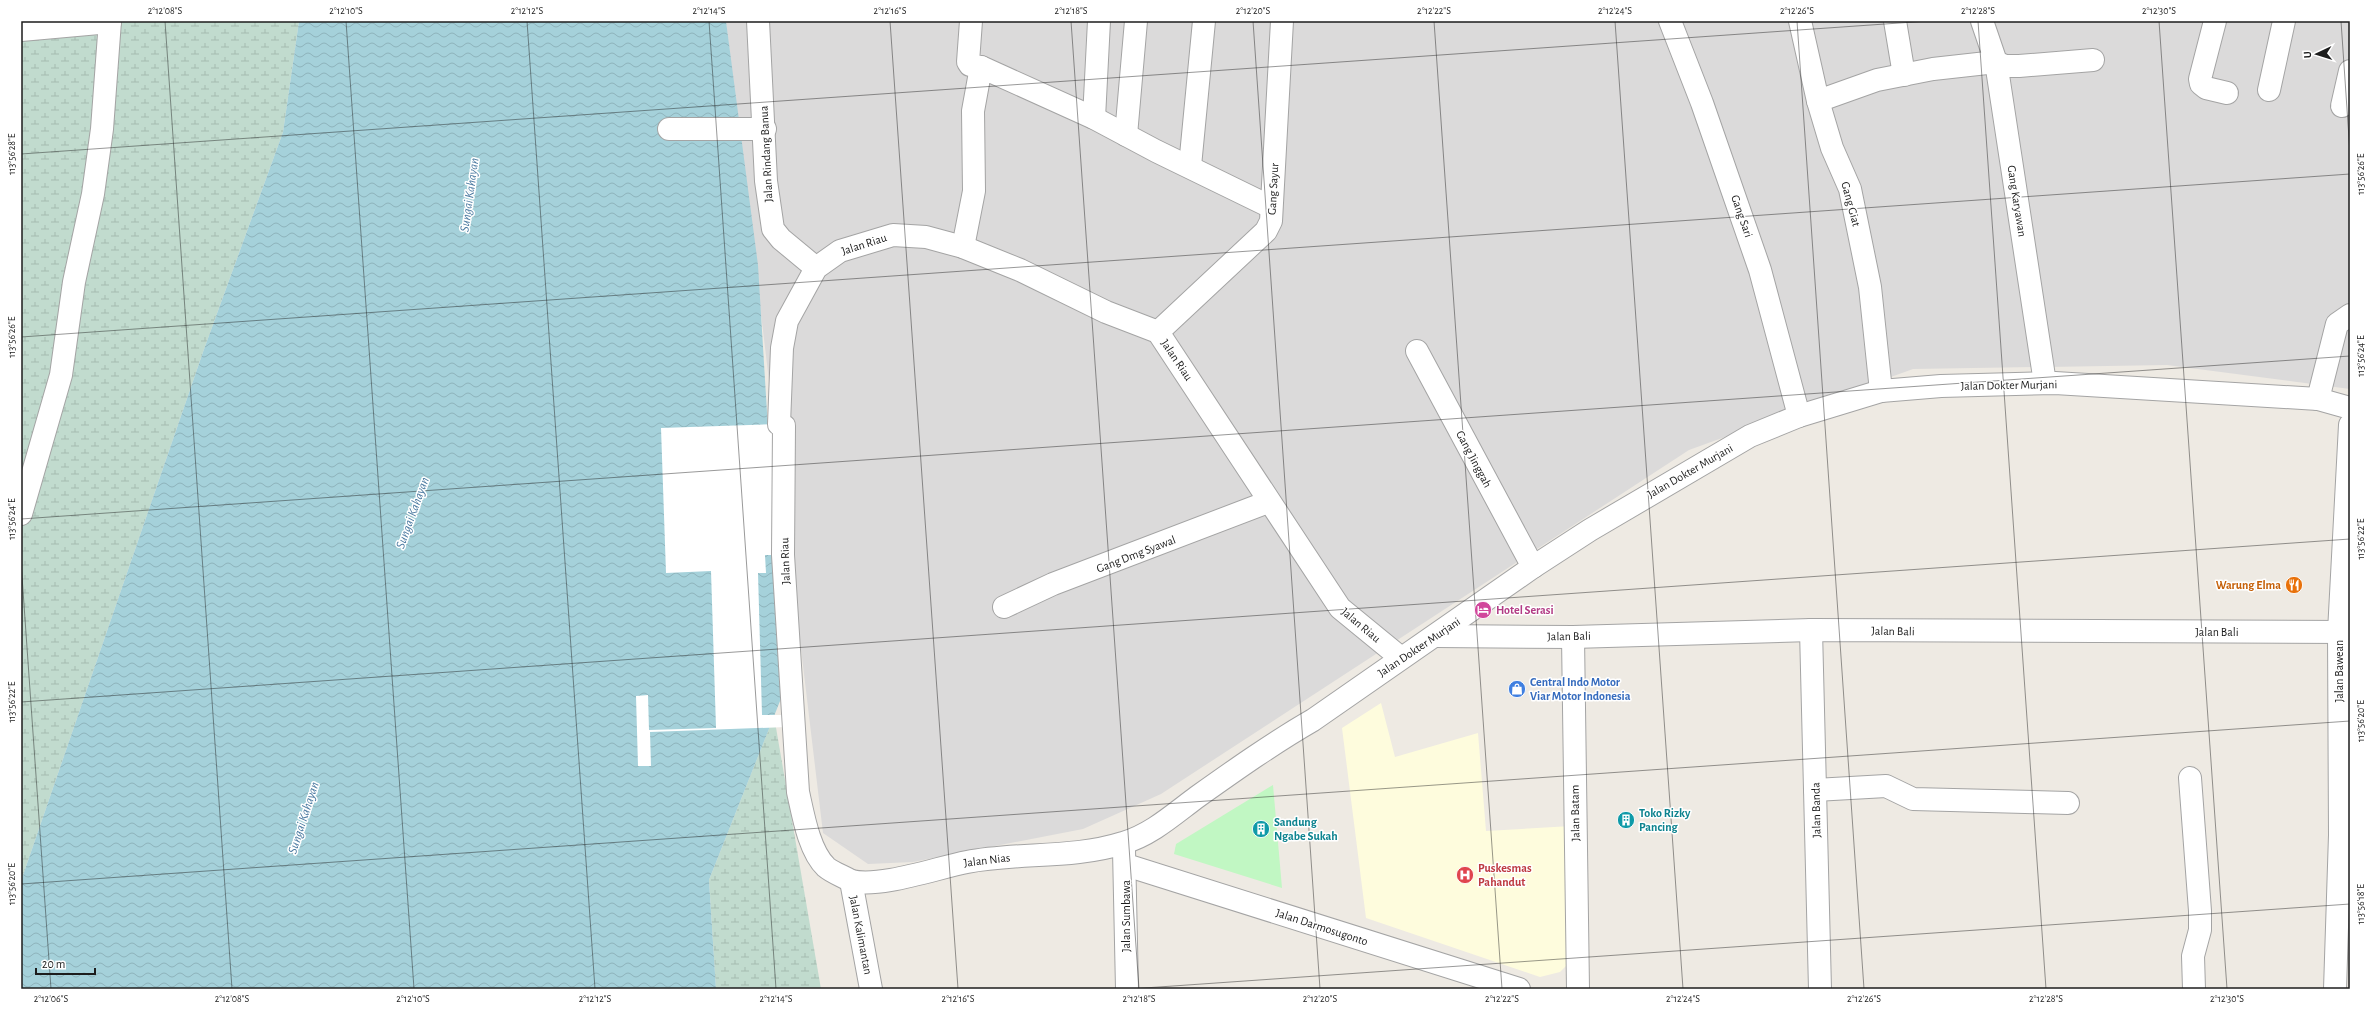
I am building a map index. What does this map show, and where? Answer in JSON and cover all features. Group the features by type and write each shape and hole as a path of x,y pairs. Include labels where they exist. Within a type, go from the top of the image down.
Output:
{"street":[{"path":"21,30 110,21 102,129 93,194 74,282 61,375 21,514"},
{"name":"Jalan Rindang Banua","path":"758,21 765,129 766,181 773,229 781,239 816,268"},
{"path":"971,21 968,64 980,67 1094,118 1271,207"},
{"path":"1094,118 1099,21"},
{"path":"1126,135 1136,21"},
{"path":"1190,166 1204,21"},
{"name":"Gang Sayur","path":"1158,332 1266,231 1271,221 1282,21"},
{"name":"Gang Sari","path":"1670,21 1702,103 1760,270 1800,416"},
{"name":"Gang Giat","path":"1800,21 1818,101 1832,148 1850,189 1870,287 1881,391"},
{"path":"1895,21 1904,75"},
{"name":"Gang Karyawan","path":"1982,21 1996,62 2045,383"},
{"path":"2215,21 2200,79 2201,84 2206,88 2227,93"},
{"path":"2269,90 2284,21"},
{"path":"1818,101 1877,80 1933,69 1996,62 2005,66 2019,66 2093,60"},
{"path":"963,247 974,191 974,111 980,67"},
{"path":"2342,106 2350,71"},
{"path":"670,129 765,129"},
{"name":"Jalan Riau","path":"851,881 826,867 807,830 798,792 783,555 784,426 779,424 782,348 787,321 816,268 840,251 893,235 926,237 963,247 1020,270 1106,312 1158,332 1268,502 1340,608 1401,658"},
{"path":"2318,399 2338,324 2350,315"},
{"name":"Gang Jinggah","path":"1417,351 1533,567"},
{"name":"Jalan Dokter Murjani","path":"1124,843 1159,826 1282,738 1313,720 1401,658 1436,636 1533,567 1665,484 1750,436 1800,416 1881,391 2045,383 2318,399 2350,408"},
{"name":"Jalan Bawean","path":"2335,989 2350,425"},
{"name":"Gang Dmg Syawal","path":"1004,606 1053,584 1268,502"},
{"name":"Jalan Bali","path":"1436,636 1573,637 1811,630 2344,632"},
{"name":"Jalan Banda","path":"1811,630 1820,989"},
{"name":"Jalan Batam","path":"1573,637 1578,989"},
{"path":"2190,778 2200,911 2200,930 2193,956 2194,989"},
{"path":"1815,790 1886,786 1913,799 2068,803"},
{"name":"Jalan Nias","path":"851,881 887,880 968,862 1083,851 1124,843"},
{"name":"Jalan Sumbawa","path":"1124,843 1126,865 1124,931 1127,989"},
{"name":"Jalan Darmosugonto","path":"1126,865 1519,989"},
{"name":"Jalan Kalimantan","path":"851,881 871,989"}],"shaded area":[{"path":"726,21 2350,21 2350,389 2167,365 1913,369 1689,450 1161,794 1083,829 913,862 868,864 823,833"},
{"name":"Puskesmas Pahandut","path":"1381,703 1395,757 1478,733 1486,831 1571,826 1567,965 1560,972 1540,977 1366,918 1342,728"}],"green space":[{"path":"21,21 299,21 283,132 203,352 21,881"},
{"path":"774,716 821,989 716,989 709,880"},
{"path":"1273,785 1282,888 1174,854 1176,844"}],"water":[{"name":"Sungai Kahayan","path":"299,21 726,21 758,265 784,691 709,880 716,989 21,989 21,881 203,352 283,132"}],"pier":[{"path":"779,424 783,555 765,555 766,573 758,573 762,715 786,715 786,727 650,732 651,766 638,766 636,696 648,695 649,730 716,728 711,571 666,573 661,428"}],"place":[{"name":"Warung Elma","path":"2294,585"},
{"name":"Hotel Serasi","path":"1483,610"},
{"name":"Central Indo Motor Viar Motor Indonesia","path":"1517,689"},
{"name":"Toko Rizky Pancing","path":"1626,820"},
{"name":"Sandung Ngabe Sukah","path":"1261,829"},
{"name":"Puskesmas Pahandut","path":"1465,875"}]}
